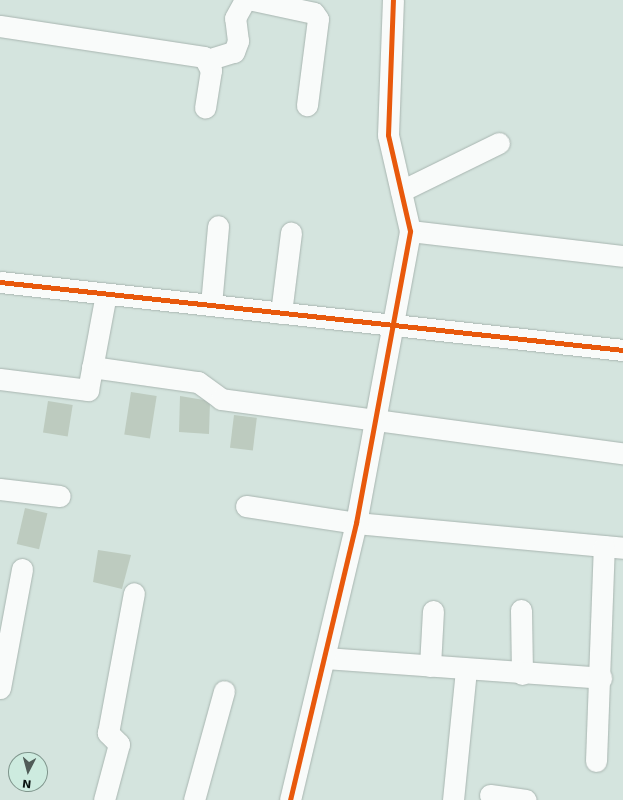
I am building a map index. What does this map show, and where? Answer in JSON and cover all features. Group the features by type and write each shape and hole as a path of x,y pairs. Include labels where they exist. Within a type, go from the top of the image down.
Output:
{"street":[{"path":"0,26 207,60 234,52 238,41 235,18 245,0"},
{"path":"253,0 314,13 318,19 307,105"},
{"path":"290,800 356,523 391,325 410,231 388,134 393,0"},
{"path":"205,108 211,70 207,60"},
{"path":"400,190 499,143"},
{"path":"211,305 218,226"},
{"path":"410,231 623,256"},
{"path":"280,313 291,233"},
{"path":"0,282 623,350"},
{"path":"0,379 88,390 106,294"},
{"path":"92,367 198,382 221,399 623,453"},
{"path":"0,489 60,496"},
{"path":"246,506 356,523 613,547 601,678 596,761"},
{"path":"0,688 22,569"},
{"path":"104,800 119,744 108,734 134,593"},
{"path":"521,610 522,674"},
{"path":"430,666 432,611"},
{"path":"325,658 522,674 601,678"},
{"path":"453,800 466,669"},
{"path":"194,800 224,691"},
{"path":"490,795 526,800"}],"building":[{"path":"131,392 157,396 150,439 124,434"},
{"path":"180,396 210,401 209,434 179,432"},
{"path":"48,401 73,405 68,437 43,433"},
{"path":"234,415 257,418 253,451 230,448"},
{"path":"25,508 47,513 39,549 17,544"},
{"path":"98,550 131,555 122,589 93,582"}],"cycle path":[{"path":"290,800 356,523 410,231 388,135 393,0"},
{"path":"0,282 623,350"}]}
